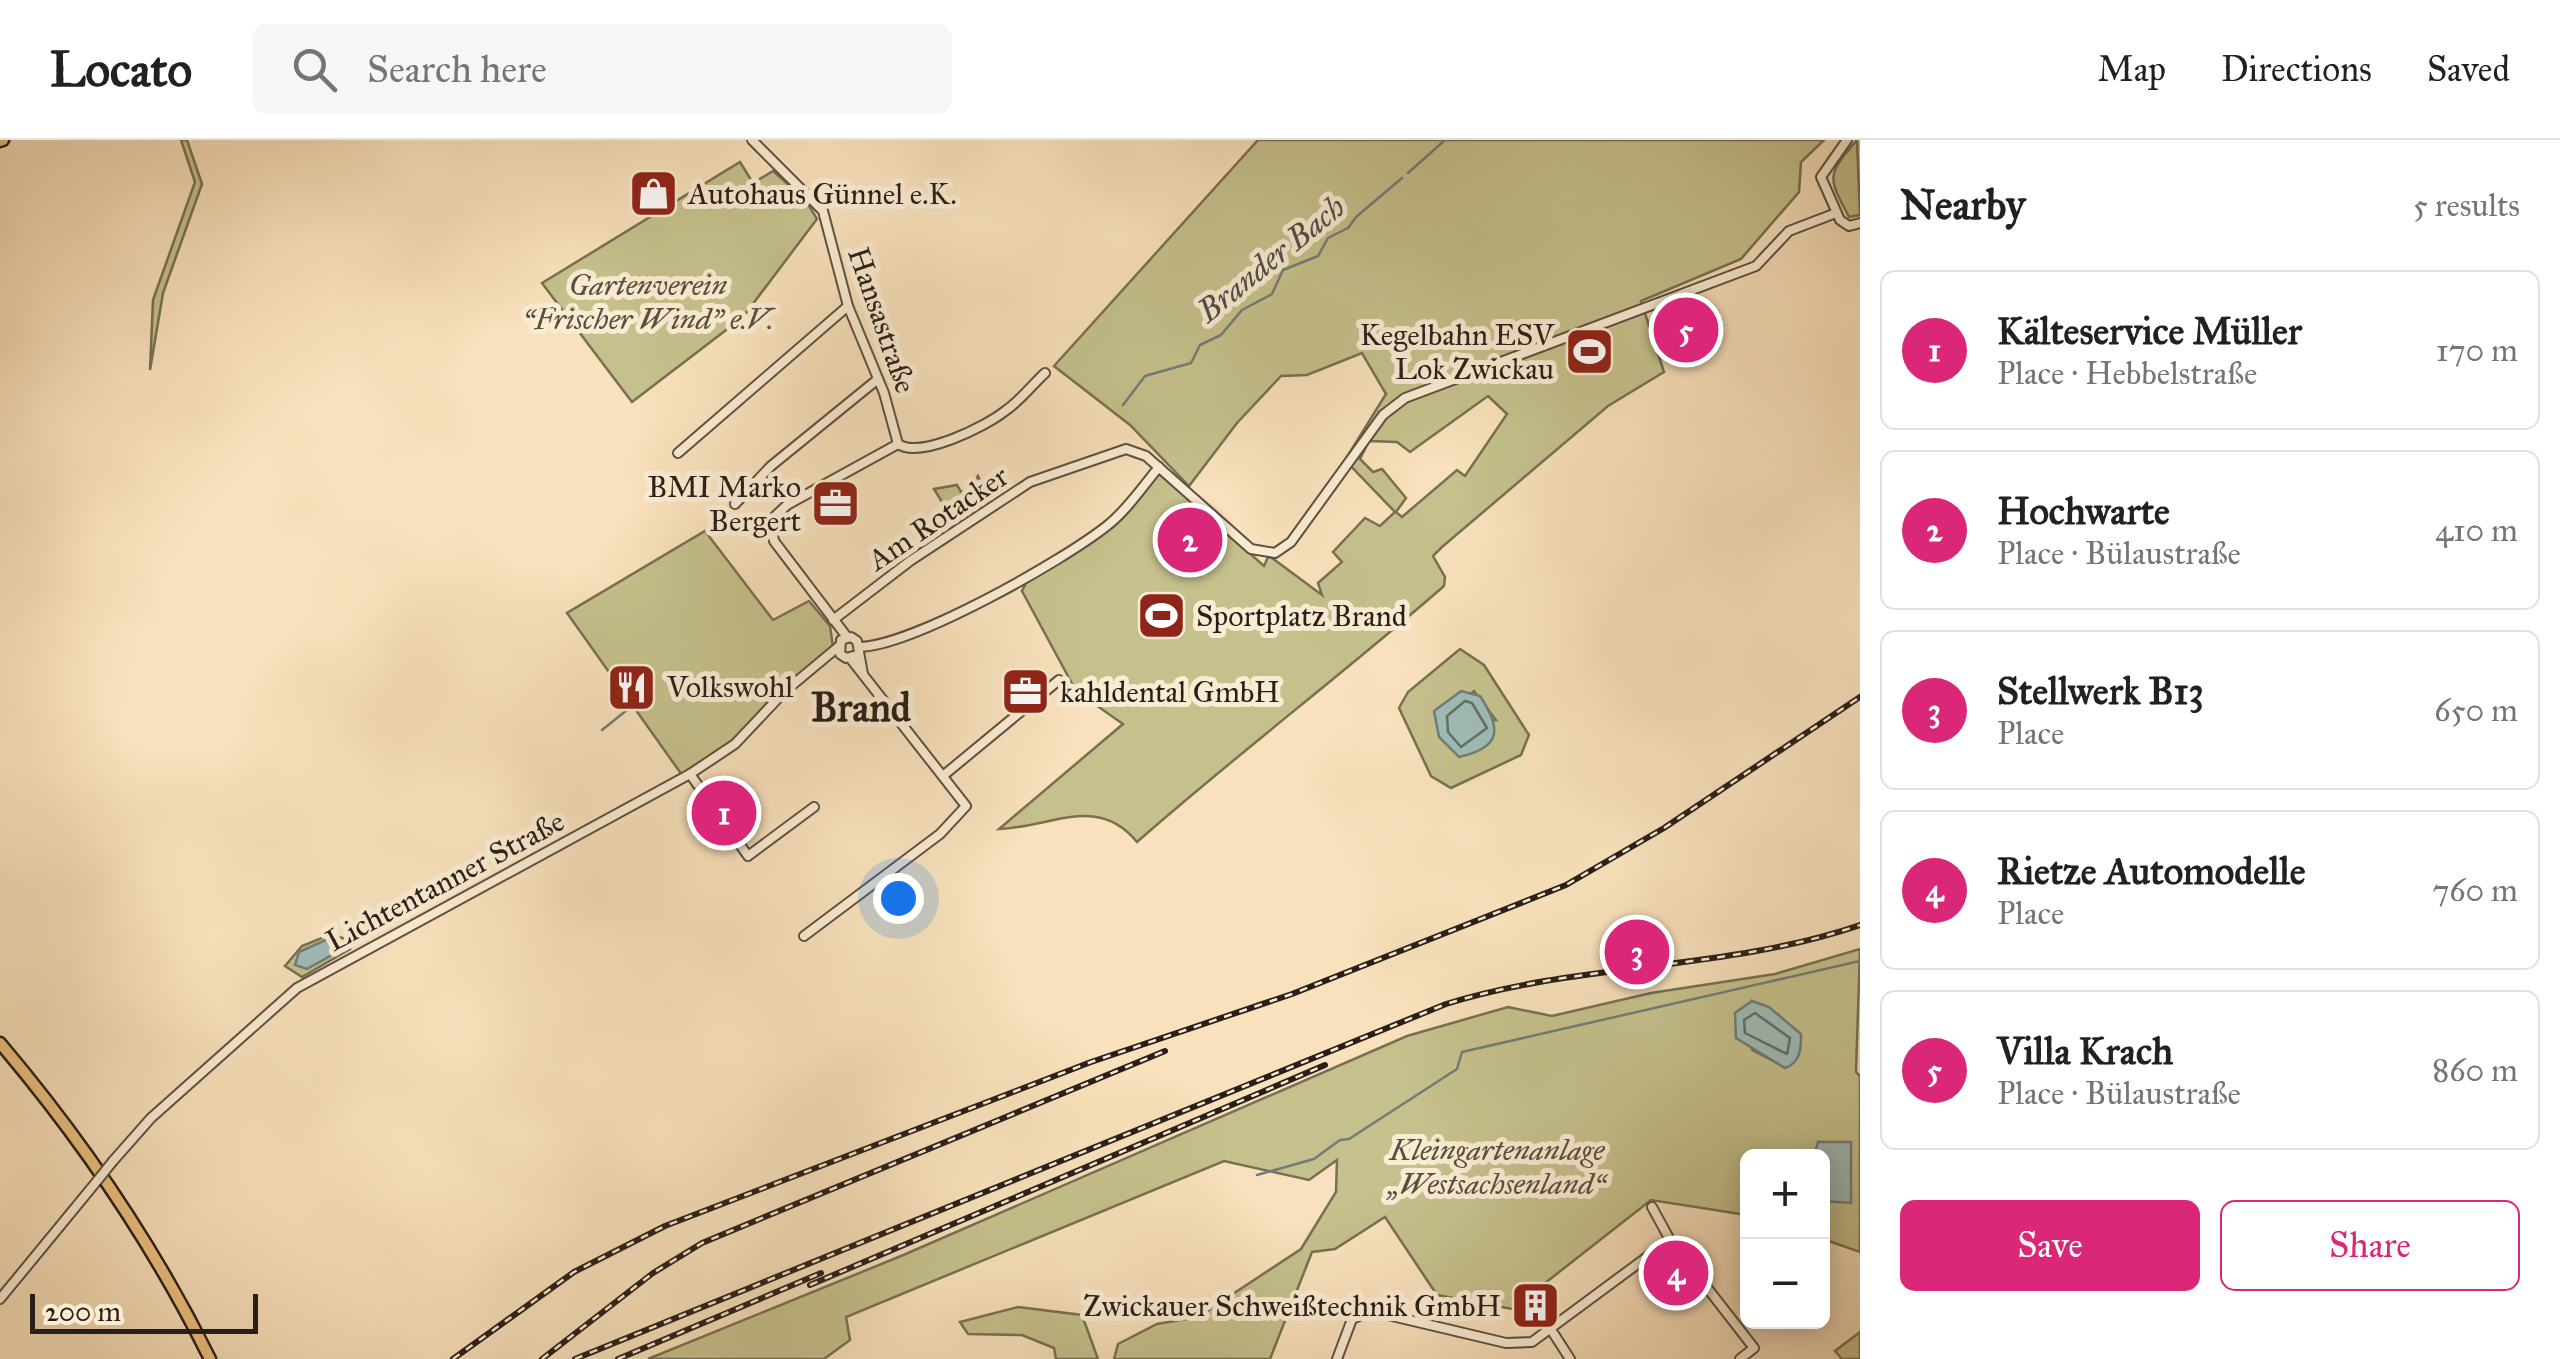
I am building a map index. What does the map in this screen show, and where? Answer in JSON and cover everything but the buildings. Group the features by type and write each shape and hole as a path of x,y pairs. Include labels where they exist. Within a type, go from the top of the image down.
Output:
{"main road":[{"path":"0,1044 78,1139 131,1216 210,1359"}],"street":[{"name":"Hansastraße","path":"752,140 823,212 848,306 878,379 898,444"},
{"path":"1848,140 1821,174 1844,225 1860,223"},
{"path":"1159,468 1251,549 1276,553 1291,542 1383,415 1405,398 1756,266 1789,231 1836,213"},
{"path":"678,452 848,306"},
{"path":"804,936 965,812 962,797 863,674 833,620 774,541 771,520 786,505 898,444 911,450 924,449 1005,412 1045,373"},
{"path":"734,504 771,466 878,379"},
{"name":"Am Rotacker","path":"833,620 910,560 1030,482 1132,448 1159,468"},
{"name":"Lichtentanner Straße","path":"818,666 950,616 1029,576 1110,523 1159,468"},
{"path":"842,641 854,638 852,654"},
{"name":"Lichtentanner Straße","path":"0,1300 151,1118 297,988 690,774 734,744 784,692 842,641"},
{"path":"944,775 1059,680"},
{"path":"690,774 748,856 814,808"},
{"path":"1652,1207 1670,1240 1754,1348 1740,1359"},
{"path":"1336,1359 1352,1319 1371,1310 1506,1343 1532,1342 1552,1332 1670,1240"},
{"path":"1552,1332 1570,1359"}],"green space":[{"path":"181,140 187,140 202,184 163,293 150,370 153,300 195,182"},
{"path":"1258,140 1824,140 1801,162 1799,192 1741,259 1641,301 1664,372 1608,406 1442,547 1433,556 1445,577 1444,586 1137,842 1106,819 1090,816 999,829 1123,724 1076,691 1022,591 1026,583 1117,521 1159,473 1264,566 1268,557 1272,558 1322,595 1318,583 1342,562 1333,552 1365,518 1380,526 1395,512 1345,460 1386,394 1362,353 1307,375 1281,376 1237,423 1189,486 1130,425 1054,366","holes":["1488,396 1507,414 1465,476 1457,470 1402,517 1396,512 1406,498 1382,469 1373,472 1360,459 1369,441 1397,442 1410,452"]},
{"path":"1857,140 1860,215 1849,217 1837,193 1834,176 1840,161"},
{"name":"Gartenverein “Frischer Wind” e.V.","path":"740,162 753,183 773,171 805,199 817,219 743,317 632,402 542,283"},
{"path":"978,476 990,501 953,520 934,489 957,485 961,492 969,491"},
{"path":"705,531 773,620 809,601 830,626 833,647 734,742 682,775 567,613"},
{"path":"1460,649 1484,665 1529,735 1521,755 1451,788 1431,776 1399,708 1408,692","holes":["1474,691 1496,720 1438,722"]},
{"path":"329,935 343,938 350,949 302,977 285,966 302,946"},
{"name":"Kleingartenanlage „Westsachsenland“","path":"1860,949 1856,1072 1860,1076 1860,1252 1830,1241 1830,1201 1847,1201 1851,1143 1819,1142 1816,1149 1740,1149 1740,1214 1651,1200 1512,1309 1437,1295 1385,1217 1335,1249 1312,1252 1270,1359 1114,1359 1118,1344 1157,1324 1198,1317 1301,1249 1336,1192 1337,1160 1309,1180 1224,1161 846,1317 850,1340 824,1359 648,1359 901,1256 1407,1036 1508,1007 1552,1016 1651,993 1775,974","holes":["1752,1001 1779,1015 1785,1067 1752,1050"]},
{"path":"1018,1307 1082,1315 1098,1359 1056,1359 1054,1348 1022,1335 968,1334 960,1322"},
{"path":"1860,1332 1860,1359 1842,1359 1835,1351"}],"water":[{"path":"1461,691 1480,696 1492,718 1494,735 1484,748 1459,757 1439,737 1434,711"},
{"path":"330,938 335,945 330,956 307,969 295,965 299,952"},
{"path":"1752,1001 1769,1007 1801,1034 1799,1054 1785,1068 1736,1038 1735,1013"},
{"path":"1818,1142 1851,1142 1851,1203 1830,1202 1830,1149 1816,1149"}],"waterway":[{"name":"Brander Bach","path":"1408,173 1445,140"},
{"name":"Brander Bach","path":"1123,405 1145,376 1191,363 1200,345 1221,335 1242,310 1272,294 1283,270 1318,256 1328,238 1348,228 1402,178"},
{"name":"Brander Bach","path":"602,730 632,706"},
{"path":"1257,1175 1314,1159 1340,1140 1349,1139 1457,1069 1462,1052 1860,961"}],"railway":[{"path":"453,1359 574,1272 665,1226 1091,1062 1292,994 1566,885 1664,828 1860,697"},
{"path":"575,1359 1446,1004 1549,980 1758,951 1860,925"},
{"path":"542,1359 653,1273 702,1243 1165,1051"},
{"path":"810,1285 1325,1065"},
{"path":"618,1359 821,1273"}],"place":[{"name":"Autohaus Günnel e.K.","path":"653,194"},
{"name":"Villa Krach","path":"1686,330"},
{"name":"Kegelbahn ESV Lok Zwickau","path":"1589,352"},
{"name":"BMI Marko Bergert","path":"836,504"},
{"name":"Hochwarte","path":"1190,540"},
{"name":"Sportplatz Brand","path":"1161,616"},
{"name":"Volkswohl","path":"632,687"},
{"name":"kahldental GmbH","path":"1025,692"},
{"name":"Kälteservice Müller","path":"724,813"},
{"name":"Stellwerk B13","path":"1637,952"},
{"name":"Rietze Automodelle","path":"1676,1273"},
{"name":"Zwickauer Schweißtechnik GmbH","path":"1536,1306"}],"district":[{"name":"Brand","path":"861,707"}]}
